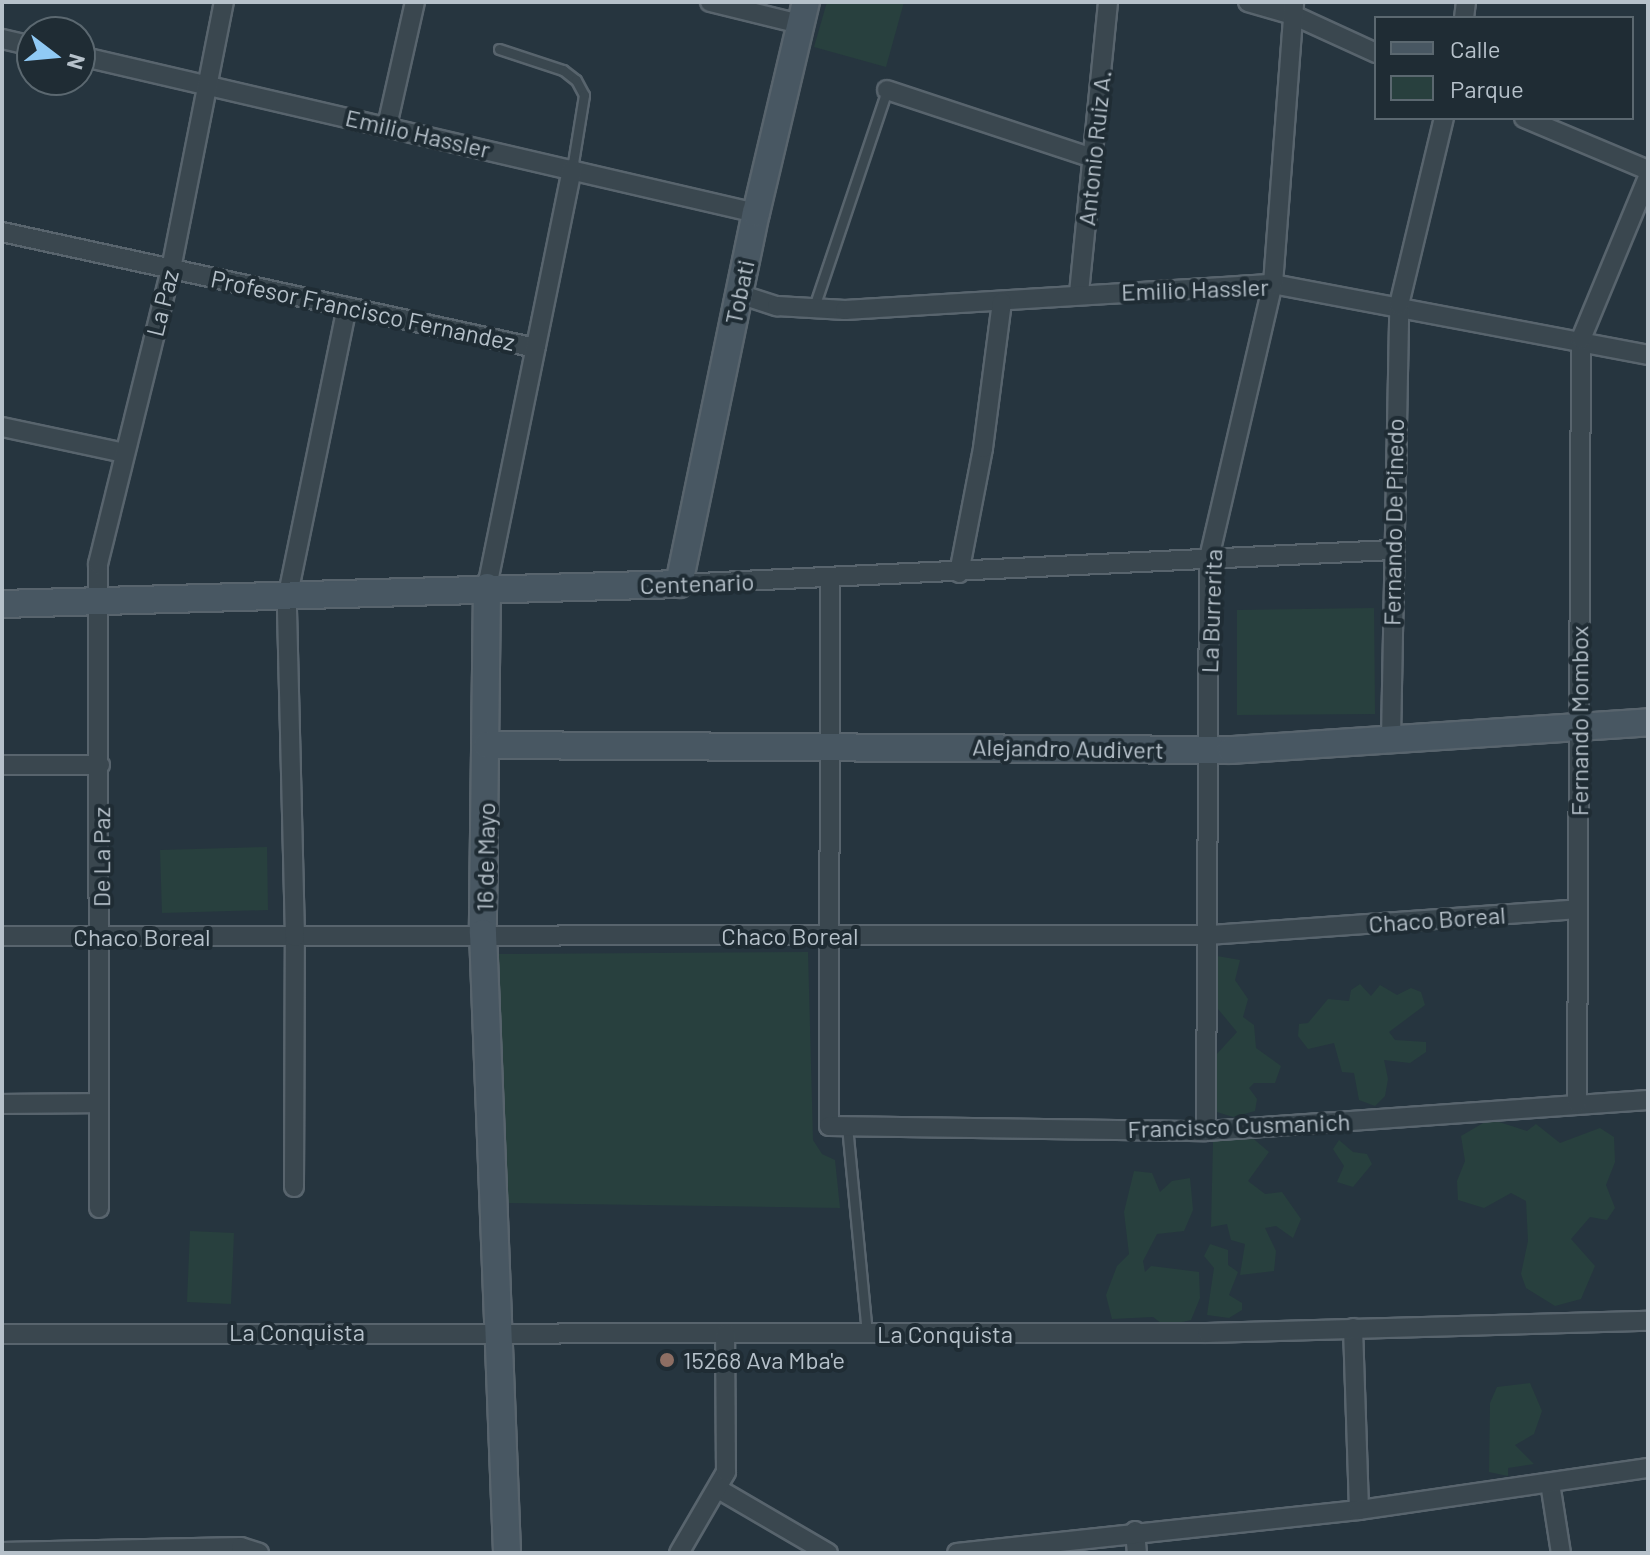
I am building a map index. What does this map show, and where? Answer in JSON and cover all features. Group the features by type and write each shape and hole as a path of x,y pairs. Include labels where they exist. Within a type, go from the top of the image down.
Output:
{"street":[{"name":"La Paz","path":"101,602 98,564 171,269 224,2"},
{"path":"387,126 415,2"},
{"path":"710,2 803,13"},
{"name":"Antonio Ruiz A.","path":"1079,293 1108,2"},
{"path":"1248,2 1294,8 1374,52"},
{"name":"La Burrerita","path":"1206,1131 1209,558 1273,284 1294,8"},
{"name":"Tobati","path":"679,584 756,213 803,13"},
{"name":"Emilio Hassler","path":"96,60 756,213"},
{"path":"887,90 1093,158"},
{"name":"Fernando De Pinedo","path":"1391,739 1391,550 1399,305 1444,120"},
{"path":"1529,120 1648,170"},
{"name":"16 de Mayo","path":"507,1553 494,1331 483,933 487,587 572,169"},
{"path":"1581,339 1648,177"},
{"name":"Profesor Francisco Fernandez","path":"2,232 536,348"},
{"name":"Emilio Hassler","path":"739,294 777,306 813,310 1002,302 1079,293 1273,284 1581,339 1648,355"},
{"path":"959,573 983,448 1002,302"},
{"path":"294,1187 295,937 287,599 347,307"},
{"name":"Fernando Mombox","path":"1577,1103 1581,339"},
{"path":"2,427 124,453"},
{"name":"Centenario","path":"2,604 287,599 487,587 679,584 1391,550"},
{"path":"830,578 826,937 838,1126"},
{"name":"De La Paz","path":"99,1208 101,602"},
{"name":"Alejandro Audivert","path":"487,745 1209,750 1648,722"},
{"path":"2,765 100,765"},
{"name":"Chaco Boreal","path":"2,936 295,937 483,933 826,937 1209,935 1577,909"},
{"name":"Francisco Cusmanich","path":"838,1126 1206,1131 1648,1100"},
{"path":"2,1104 99,1103"},
{"name":"La Conquista","path":"2,1334 494,1331 867,1334 1648,1321"},
{"path":"1353,1328 1359,1510"},
{"path":"679,1553 720,1490 726,1472 725,1334"},
{"path":"957,1553 1135,1531 1359,1510 1648,1468"},
{"path":"1550,1483 1561,1553"},
{"path":"720,1490 828,1553"},
{"path":"1135,1531 1137,1553"},
{"path":"2,1552 241,1547 259,1553"}],"lane":[{"path":"499,49 563,70 576,80 584,95 572,169"},
{"path":"813,310 887,90"},
{"path":"838,1126 867,1334"}],"green space":[{"path":"827,2 904,2 886,67 814,47"},
{"path":"1374,608 1375,714 1237,715 1237,610"},
{"path":"267,847 268,910 162,913 160,850"},
{"path":"808,952 813,1140 822,1154 835,1160 840,1208 506,1203 498,954"},
{"path":"1217,956 1240,960 1235,980 1248,999 1243,1017 1254,1025 1256,1048 1281,1066 1275,1083 1254,1083 1249,1088 1257,1099 1255,1111 1233,1117 1217,1112 1211,1096 1215,1056 1237,1032 1218,1009"},
{"path":"1360,984 1371,996 1380,985 1397,995 1411,988 1421,992 1425,1005 1389,1032 1395,1040 1426,1042 1426,1052 1410,1063 1384,1060 1388,1079 1385,1096 1375,1106 1359,1100 1354,1073 1342,1072 1334,1043 1308,1049 1298,1036 1299,1024 1308,1023 1328,999 1349,1001 1351,990"},
{"path":"1490,1119 1527,1131 1536,1124 1560,1143 1600,1128 1614,1137 1615,1162 1606,1185 1615,1208 1607,1220 1590,1217 1571,1239 1595,1266 1581,1299 1555,1306 1526,1288 1521,1274 1528,1241 1526,1201 1511,1193 1484,1208 1458,1200 1457,1181 1465,1161 1461,1136"},
{"path":"1249,1135 1269,1152 1248,1181 1265,1194 1282,1192 1301,1219 1293,1238 1276,1226 1265,1228 1276,1251 1274,1271 1240,1275 1245,1244 1231,1240 1227,1224 1211,1227 1213,1142 1216,1136 1234,1140"},
{"path":"1339,1140 1353,1152 1367,1154 1372,1164 1353,1187 1337,1182 1344,1166 1333,1149"},
{"path":"1134,1171 1152,1173 1160,1192 1172,1181 1190,1178 1193,1210 1184,1231 1157,1234 1143,1261 1145,1272 1151,1266 1199,1272 1200,1298 1191,1320 1165,1326 1153,1317 1112,1319 1106,1295 1117,1266 1129,1254 1124,1212"},
{"path":"190,1231 234,1233 231,1304 187,1302"},
{"path":"1210,1244 1228,1250 1228,1265 1238,1272 1229,1295 1242,1303 1242,1310 1229,1318 1207,1315 1214,1268 1204,1256"},
{"path":"1530,1383 1542,1411 1534,1434 1515,1445 1534,1464 1508,1468 1508,1476 1489,1472 1490,1403 1497,1387"}],"place":[{"name":"15268 Ava Mba'e","path":"667,1360"}]}
